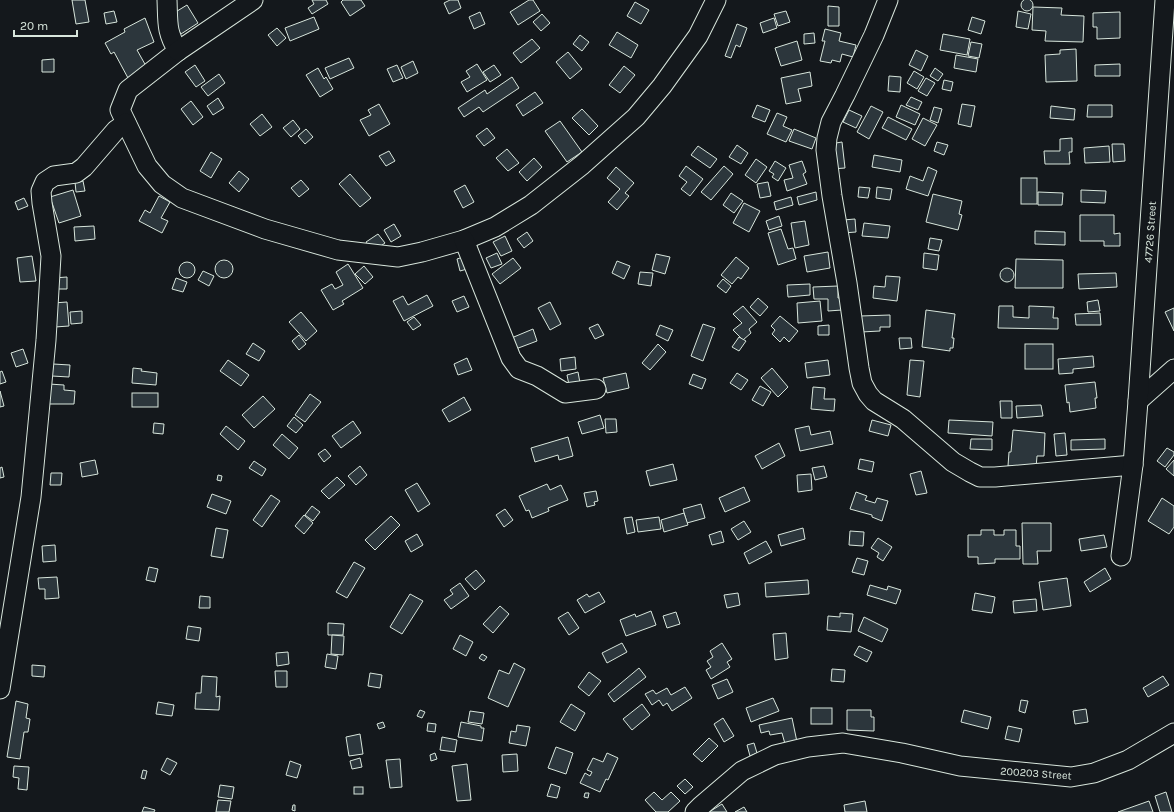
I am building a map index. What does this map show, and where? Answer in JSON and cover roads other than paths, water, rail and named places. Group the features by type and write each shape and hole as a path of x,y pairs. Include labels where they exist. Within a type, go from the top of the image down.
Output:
{"street":[{"path":"167,0 167,24 170,35 178,51"},
{"path":"0,689 31,497 46,340 51,256 41,191 45,182 54,176 76,173 116,131 120,110 128,90 178,51 253,0"},
{"path":"116,131 162,184 182,198 265,229 338,250 398,257 422,252 464,240 495,227 531,205 582,165 636,116 662,86 698,36 716,0"},
{"path":"888,0 874,35 831,122 826,150 860,376 865,389 874,401 903,419 954,462 970,472 980,476 995,477 1133,465"},
{"name":"47726 Street","path":"1121,556 1133,465 1165,0"},
{"path":"464,240 511,358 520,369 537,376 565,393 596,389"},
{"path":"1138,401 1174,369"},
{"name":"200203 Street","path":"695,812 742,771 775,755 808,747 843,743 902,753 960,766 1071,777 1094,773 1128,760 1174,733"}]}
